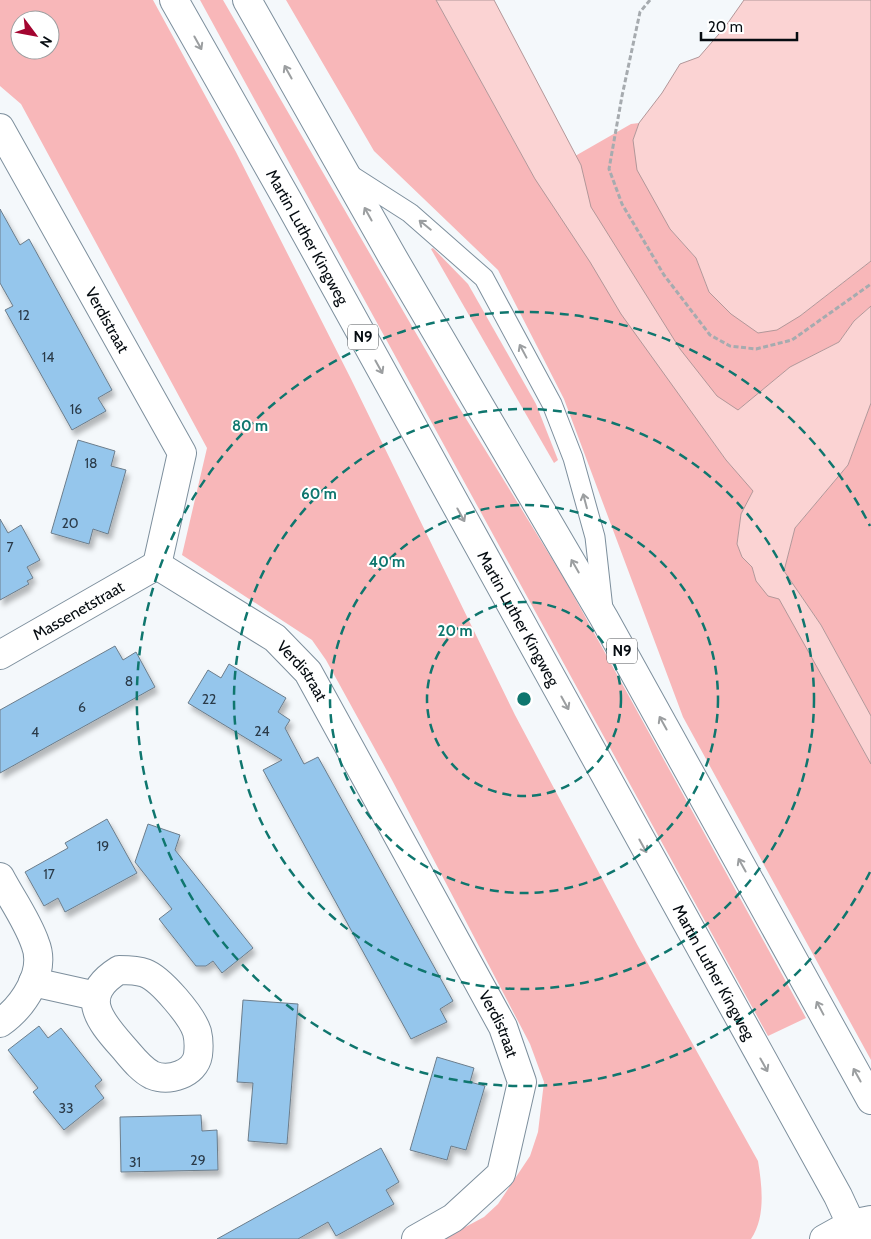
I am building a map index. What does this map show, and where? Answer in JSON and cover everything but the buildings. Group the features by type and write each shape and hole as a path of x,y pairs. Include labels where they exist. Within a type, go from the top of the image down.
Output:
{"main road":[{"name":"Martin Luther Kingweg","path":"174,0 861,1228"},
{"name":"N9","path":"247,0 604,618 871,1100"},
{"name":"Verdistraat","path":"0,128 182,453 156,565 275,638 308,672 504,1027 522,1082 501,1174 453,1218 416,1239"},
{"name":"Massenetstraat","path":"0,655 156,565"},
{"path":"0,877 36,943 39,960 33,982 25,997 0,1023"},
{"path":"33,982 96,996"},
{"path":"824,1239 861,1228"}],"lane":[{"path":"343,169 410,213 484,278 552,404 573,458 595,537 604,618"}],"path":[{"path":"650,0 640,12 622,96 610,169 622,204 664,275 710,335 730,346 756,349 792,340 871,284"}],"shaded area":[{"path":"0,0 153,0 236,152 351,379 515,715 638,946 758,1161 762,1201 759,1221 751,1239 443,1239 484,1217 498,1204 530,1156 538,1132 544,1082 530,1044 392,780 326,660 312,640 182,555 207,448 21,104 0,86"},
{"path":"200,0 223,0 457,404 565,580 806,1018 768,1036"},
{"path":"286,0 436,0 535,179 631,124 639,123 633,140 656,201 670,229 696,258 709,292 800,316 871,261 871,306 854,321 839,342 790,367 708,435 726,460 754,491 741,514 737,544 742,557 752,567 756,581 779,598 871,764 871,1060 683,717 564,399 498,270 374,151"},
{"path":"436,0 494,0 581,165 591,207 680,349 717,396 738,410 790,367 839,342 854,321 871,306 871,403 848,465 795,528 784,571 821,625 871,716 871,764 779,599 768,596 756,581 752,567 742,557 737,544 741,514 753,491 726,460 621,314 590,262 535,179"},
{"path":"744,0 871,0 871,261 800,316 777,330 758,333 731,314 709,292 696,258 670,229 637,170 633,140 639,123 662,93 680,64 699,57 725,27"},
{"path":"433,248 468,284 536,404 558,460 554,463 431,249"},
{"path":"871,403 871,716 821,625 784,571 795,528 848,465"}]}
